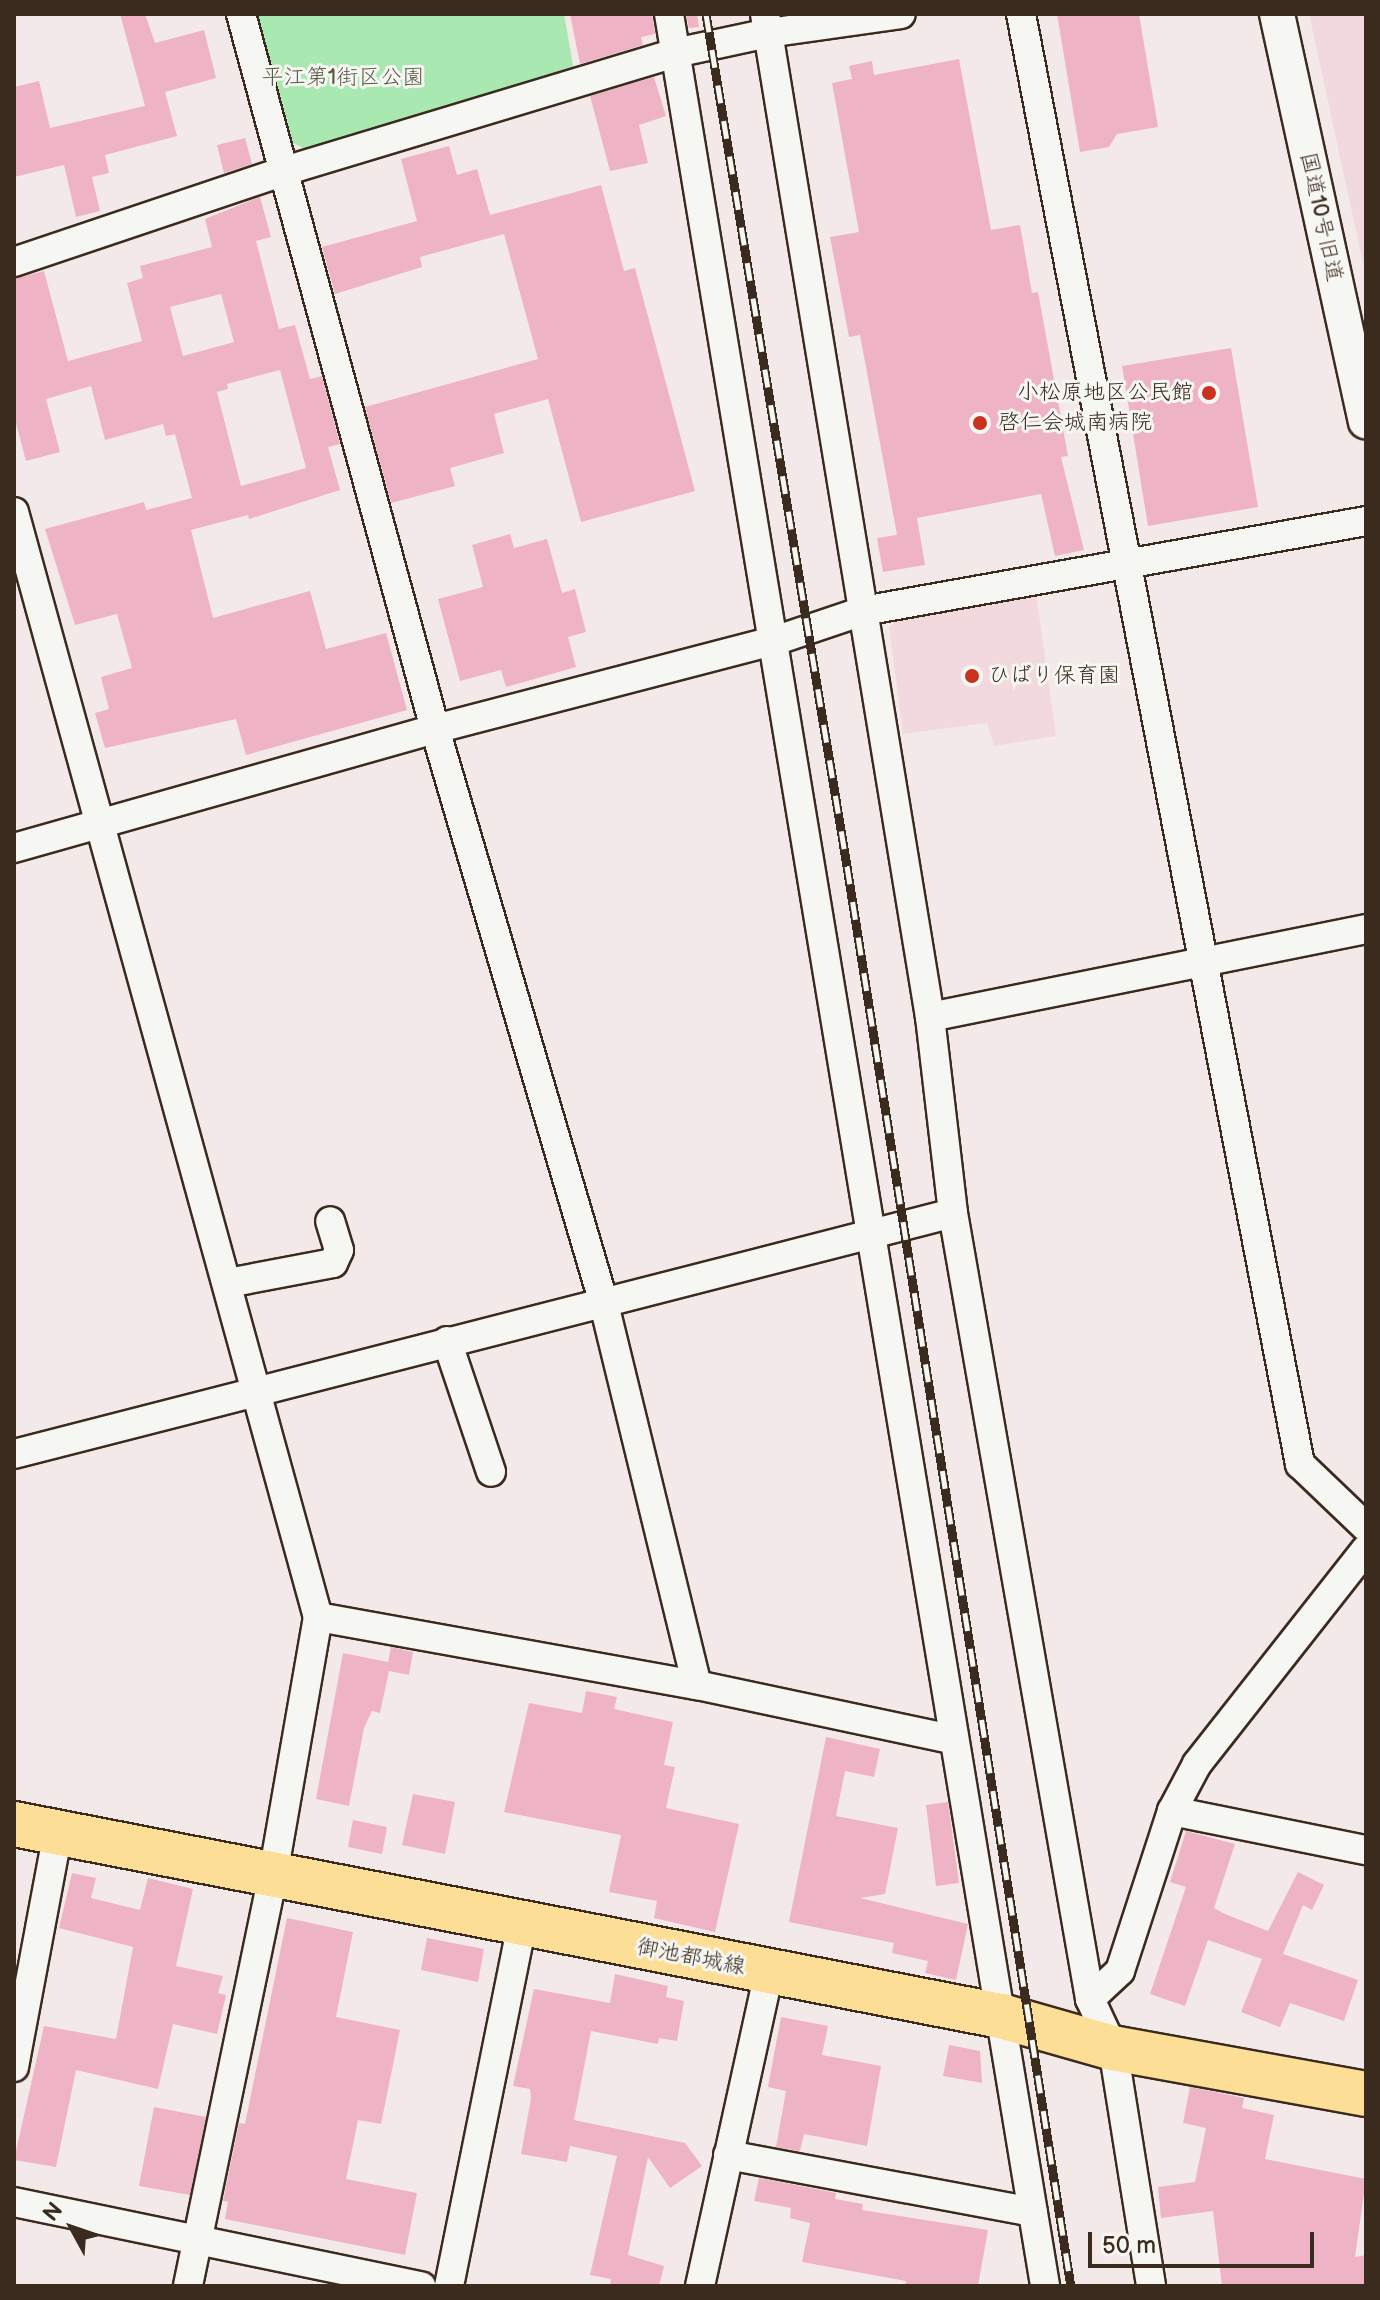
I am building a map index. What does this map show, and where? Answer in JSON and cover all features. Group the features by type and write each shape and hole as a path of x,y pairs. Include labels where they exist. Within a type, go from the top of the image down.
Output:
{"main road":[{"name":"御池都城線","path":"14,1824 1001,2016 1113,2048 1366,2094"}],"street":[{"path":"241,14 435,729 603,1300 697,1685"},
{"path":"669,14 774,641 951,1739 1045,2286"},
{"path":"14,262 284,171 767,23 901,14"},
{"path":"1021,14 1207,962 1300,1464 1366,1527"},
{"name":"国道10号旧道","path":"1277,14 1366,421"},
{"path":"767,23 930,1017 953,1213 1090,1999 1113,2048 1151,2286"},
{"path":"14,512 318,1617 273,1875 188,2286"},
{"path":"14,848 435,729 774,641 863,611 1366,521"},
{"path":"930,1017 1366,929"},
{"path":"14,1454 867,1231 953,1213"},
{"path":"228,1283 333,1263 339,1250 330,1221"},
{"path":"447,1341 491,1472"},
{"path":"1090,1999 1120,1971 1172,1811 1197,1764 1366,1549"},
{"path":"318,1617 697,1685 951,1739"},
{"path":"1172,1811 1366,1850"},
{"path":"14,2067 58,1833"},
{"path":"449,2286 522,1924"},
{"path":"700,2286 769,1972"},
{"path":"728,2155 1033,2212"},
{"path":"14,2202 421,2286"}],"shaded area":[{"path":"1309,14 1366,14 1366,277"},
{"name":"ひばり保育園","path":"1036,593 1056,736 994,746 987,723 903,734 889,628 900,616"}],"green space":[{"name":"平江第1街区公園","path":"258,14 564,14 574,71 313,153 293,143"}],"building":[{"path":"120,14 145,14 155,43 204,30 216,78 165,92 177,136 105,155 109,173 92,177 100,211 76,217 64,165 14,177 14,87 39,81 50,128 145,106"},
{"path":"570,14 652,14 655,34 641,37 643,45 580,64"},
{"path":"686,14 697,14 699,27 689,28"},
{"path":"1057,14 1139,14 1158,127 1117,134 1109,147 1080,152"},
{"path":"959,59 991,230 1020,225 1032,293 1038,292 1068,456 1061,457 1084,550 1055,556 1041,494 917,518 925,565 883,572 877,538 897,535 860,335 849,337 830,237 859,232 832,83 852,79 849,66 872,61 874,75"},
{"path":"654,77 666,116 639,125 648,163 610,171 590,96"},
{"path":"245,138 252,164 224,173 217,145"},
{"path":"449,146 457,175 477,169 490,215 601,185 624,271 635,268 695,491 581,522 548,399 494,414 504,453 450,468 455,486 391,503 365,407 538,359 504,234 420,257 422,267 335,294 322,247 417,221 401,159"},
{"path":"260,197 271,237 256,241 279,329 295,325 310,379 322,376 340,444 328,447 340,490 249,519 248,515 191,530 213,618 310,591 326,649 386,633 407,710 246,755 236,719 105,748 95,713 109,709 101,677 132,668 117,614 75,625 45,529 144,502 146,510 192,498 175,434 166,436 163,424 105,440 91,386 46,399 60,452 26,461 14,416 14,279 44,271 68,361 142,341 127,283 143,278 140,266 212,247 205,219","holes":["221,294 234,342 183,356 170,307","280,370 306,468 241,486 217,392 228,389 227,384"]},
{"path":"1231,348 1258,507 1148,526 1122,366"},
{"path":"510,534 514,548 547,539 562,593 575,589 586,632 568,637 576,667 506,687 501,670 460,681 438,599 483,587 472,545"},
{"path":"391,1647 413,1652 409,1675 389,1671 380,1713 372,1711 364,1728 349,1806 316,1799 343,1653 388,1662"},
{"path":"586,1691 617,1697 614,1709 673,1722 664,1765 675,1767 666,1808 739,1824 715,1932 654,1918 657,1901 609,1892 621,1835 504,1812 529,1703 582,1713"},
{"path":"826,1737 880,1749 874,1777 845,1771 836,1816 898,1828 885,1894 860,1898 968,1924 956,1980 925,1973 928,1961 892,1953 894,1943 789,1922"},
{"path":"413,1794 455,1802 445,1854 402,1845"},
{"path":"948,1802 959,1883 936,1886 926,1805"},
{"path":"353,1820 387,1827 382,1854 348,1847"},
{"path":"1186,1831 1235,1844 1214,1908 1268,1931 1298,1872 1324,1885 1312,1910 1303,1905 1283,1954 1358,1980 1344,2021 1290,2003 1280,2027 1241,2012 1262,1959 1208,1940 1185,2006 1150,1994 1186,1887 1170,1882"},
{"path":"72,1873 96,1878 91,1898 140,1910 148,1878 193,1889 176,1966 223,1976 218,1993 226,1995 217,2034 173,2024 158,2089 76,2070 56,2167 14,2160 44,2026 116,2039 133,1947 59,1928"},
{"path":"287,1918 353,1932 336,2017 400,2030 381,2124 358,2120 346,2179 417,2193 405,2255 225,2219 228,2202 223,2201 239,2123 245,2124"},
{"path":"427,1938 484,1949 478,1982 421,1970"},
{"path":"615,1974 668,1986 666,1997 684,2001 677,2041 659,2038 658,2044 591,2031 574,2120 685,2143 702,2166 670,2188 648,2157 628,2255 664,2266 659,2286 610,2286 611,2279 590,2275 617,2156 570,2146 567,2162 521,2154 530,2089 513,2086 534,1989 610,2003"},
{"path":"781,2017 828,2026 822,2055 881,2066 867,2146 804,2134 800,2151 776,2147 786,2091 768,2087"},
{"path":"949,2045 980,2051 982,2083 943,2076"},
{"path":"1190,2087 1244,2098 1242,2108 1274,2115 1265,2159 1366,2179 1355,2257 1366,2255 1366,2286 1222,2286 1213,2211 1161,2218 1158,2187 1195,2182 1206,2128 1183,2123"},
{"path":"154,2107 206,2117 190,2195 139,2186"},
{"path":"759,2178 836,2193 835,2199 863,2204 862,2210 988,2230 978,2286 905,2286 906,2281 802,2262 810,2223 790,2218 791,2208 754,2201"}],"railway":[{"path":"706,14 847,866 1071,2286"}],"place":[{"name":"小松原地区公民館","path":"1209,393"},
{"name":"啓仁会城南病院","path":"980,423"},
{"name":"ひばり保育園","path":"972,676"}]}
